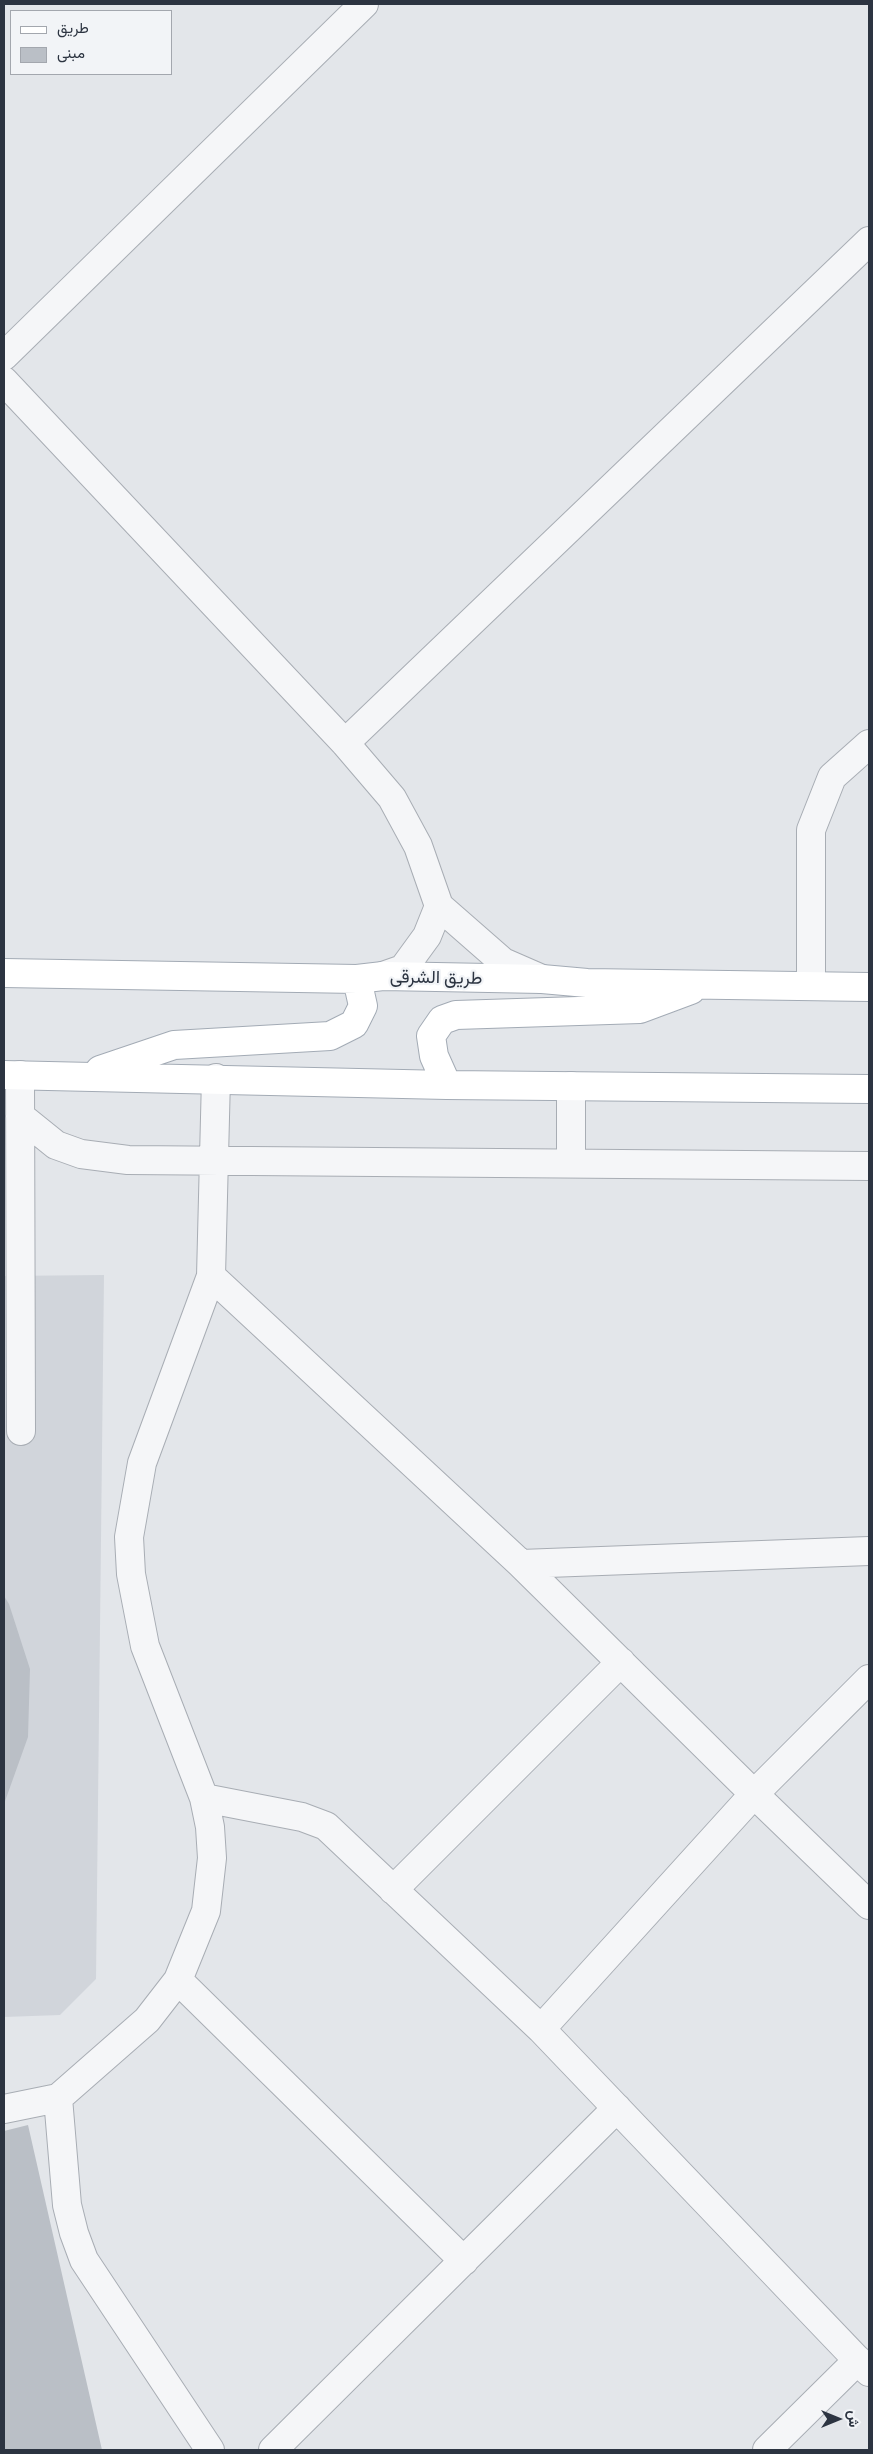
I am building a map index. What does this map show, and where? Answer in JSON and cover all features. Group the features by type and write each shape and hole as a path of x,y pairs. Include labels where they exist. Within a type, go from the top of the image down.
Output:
{"main road":[{"name":"طريق الشرقى","path":"4,973 357,979 383,976 542,979 587,983 869,987"},
{"path":"80,1077 174,1046 330,1036 354,1024 364,1006 357,979"},
{"path":"447,1084 434,1056 431,1036 442,1020 456,1016 640,1009 707,984"},
{"path":"12,1075 570,1086 869,1088"}],"street":[{"path":"4,356 364,4"},
{"path":"345,743 869,241"},
{"path":"4,382 345,743 392,798 418,846 439,906 503,962 542,979"},
{"path":"810,986 810,830 832,777 869,744"},
{"path":"383,976 403,968 427,936 439,906"},
{"path":"12,1075 20,1116 21,1431"},
{"path":"4,2109 58,2098 147,2020 178,1980 206,1912 212,1858 210,1826 204,1798 145,1646 131,1574 129,1537 142,1463 211,1276 216,1078"},
{"path":"570,1086 570,1163"},
{"path":"20,1116 56,1145 81,1154 128,1160 869,1166"},
{"path":"211,1276 521,1564 869,1905"},
{"path":"521,1564 869,1551"},
{"path":"393,1890 621,1662"},
{"path":"541,2029 754,1794 869,1679"},
{"path":"204,1798 302,1818 326,1826 541,2029 864,2366 767,2450"},
{"path":"178,1980 464,2261"},
{"path":"58,2098 67,2205 74,2233 84,2260 210,2450"},
{"path":"276,2450 616,2108"}],"shaded area":[{"path":"104,1275 96,1979 60,2015 4,2017 4,1276"}],"building":[{"path":"4,1596 9,1604 30,1669 28,1737 4,1804"},
{"path":"28,2125 102,2450 4,2450 4,2131"}]}
